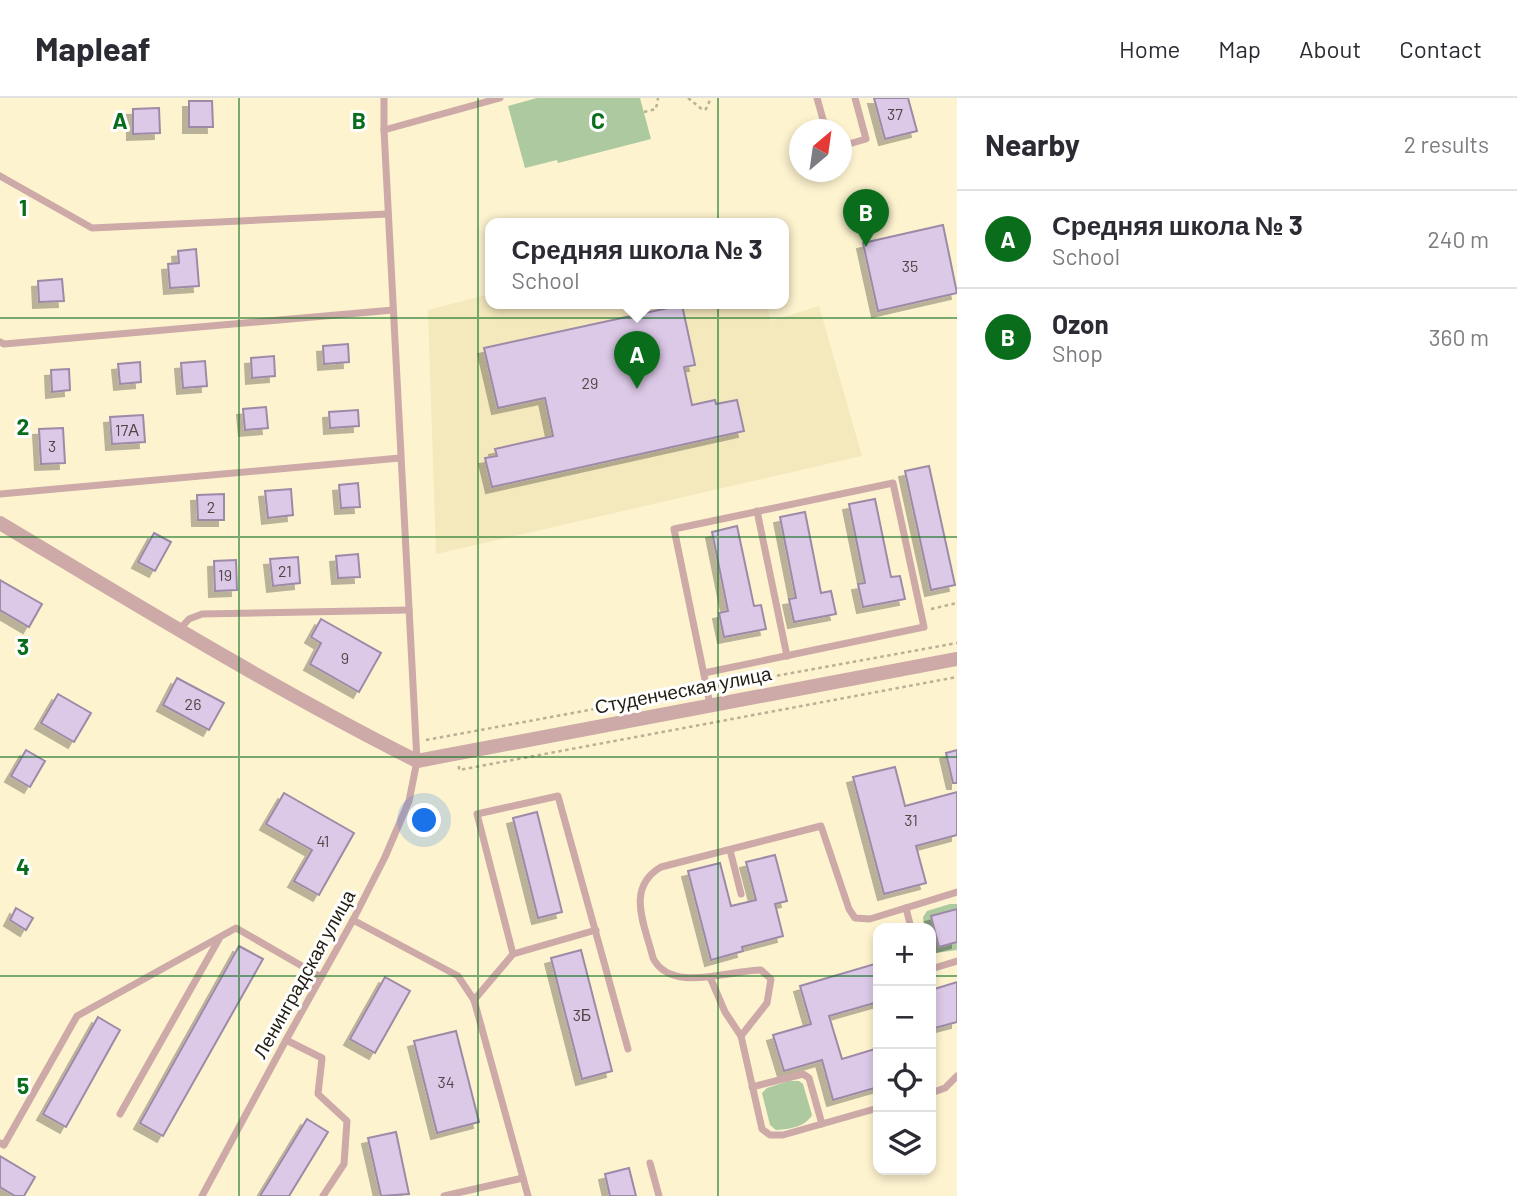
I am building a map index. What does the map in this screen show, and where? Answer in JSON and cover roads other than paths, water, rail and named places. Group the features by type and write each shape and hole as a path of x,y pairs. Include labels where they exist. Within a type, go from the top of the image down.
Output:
{"street":[{"path":"0,523 361,733 417,761"},
{"name":"Студенческая улица","path":"417,761 957,659"}],"lane":[{"name":"Ленинградская улица","path":"202,1196 353,920 385,856 409,801 417,761 383,130 384,98"},
{"path":"383,130 499,98"},
{"path":"817,98 823,119"},
{"path":"852,143 866,139 855,98"},
{"path":"0,176 92,228 388,214"},
{"path":"0,342 4,345 393,310"},
{"path":"0,494 400,458"},
{"path":"704,673 924,627 893,483 674,529 710,704"},
{"path":"757,511 787,656"},
{"path":"179,629 190,619 202,614 409,610"},
{"path":"513,954 477,814 558,796 628,1049"},
{"path":"741,1036 767,1003 771,979 761,970 710,977 676,976 667,974 658,967 653,958 639,898 648,874 661,867 821,826 849,909 855,918 870,919 957,892"},
{"path":"730,850 741,894"},
{"path":"906,908 910,923"},
{"path":"353,920 458,976 474,1000 528,1196"},
{"path":"0,1143 4,1145 77,1016 236,928 321,977"},
{"path":"474,1000 513,954 596,930"},
{"path":"120,1114 219,938"},
{"path":"936,967 957,961"},
{"path":"710,977 725,1012 741,1036 762,1129 770,1135 783,1135 873,1109"},
{"path":"286,1040 322,1058 318,1094 347,1121 344,1164 323,1196"},
{"path":"752,1087 803,1074 809,1078 822,1124"},
{"path":"936,1091 945,1088 957,1076"},
{"path":"650,1163 659,1196"},
{"path":"444,1196 523,1178"}],"place":[{"name":"Ozon","path":"866,247"},
{"name":"Средняя школа № 3","path":"637,389"}]}
